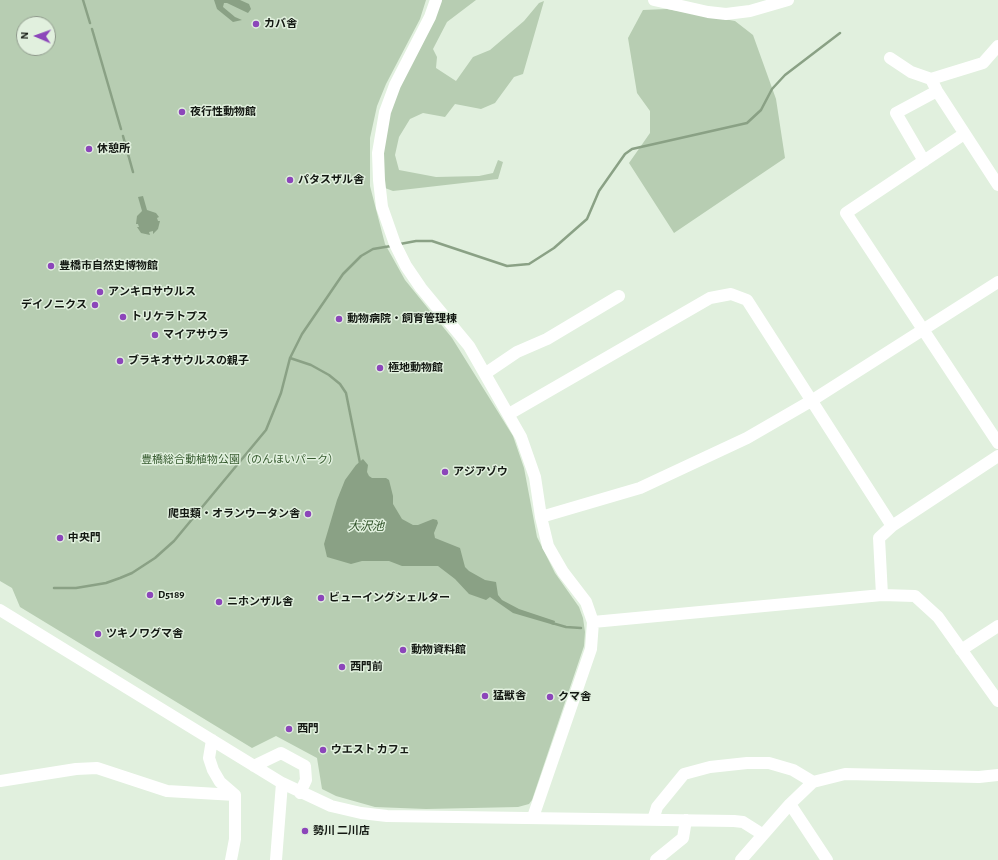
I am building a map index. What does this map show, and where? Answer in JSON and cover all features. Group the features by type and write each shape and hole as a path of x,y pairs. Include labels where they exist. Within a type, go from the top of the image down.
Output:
{"street":[{"path":"436,0 430,17 395,85 385,112 378,153 380,195 390,233 406,266 421,288 469,346 486,373 521,438 532,466 544,534 553,557 586,602 593,622 592,649 533,817"},
{"path":"654,0 708,12 726,14 750,11 788,0"},
{"path":"890,58 911,72 931,79 983,63 998,46"},
{"path":"931,79 964,134 998,185"},
{"path":"924,161 896,113 937,91"},
{"path":"964,134 846,213 998,443"},
{"path":"541,517 640,488 747,438 811,401 923,328 998,282"},
{"path":"509,414 710,298 731,294 747,300 892,526"},
{"path":"486,373 517,352 547,339 619,296"},
{"path":"882,595 879,538 892,526 998,456"},
{"path":"593,622 882,595 915,596 938,617 998,701"},
{"path":"0,610 282,783 300,793 331,806 370,815 743,822 762,834"},
{"path":"962,650 998,626"},
{"path":"212,740 209,758 213,770 224,787 235,795"},
{"path":"254,766 281,752 305,766 306,780 300,793"},
{"path":"653,820 657,807 684,774 710,767 747,763 769,763 793,770 813,782"},
{"path":"0,781 76,769 97,768 167,791 235,795"},
{"path":"741,860 762,834 813,782 845,774 979,777 998,775"},
{"path":"276,860 282,783"},
{"path":"230,860 235,839 235,795"},
{"path":"790,804 827,860"},
{"path":"656,860 683,838 686,820"}],"green space":[{"name":"豊橋総合動植物公園（のんほいパーク）","path":"0,0 426,0 420,19 386,84 377,106 370,138 370,186 385,244 405,280 452,338 513,436 524,468 537,537 555,573 579,607 583,618 585,632 584,646 532,800 529,804 518,807 426,809 375,807 336,796 322,789 317,758 276,736 252,748 20,607 12,588 0,581"},
{"path":"439,0 476,0 447,22 433,49 437,57 436,68 456,81 473,57 490,50 524,21 539,3 544,1 523,74 514,77 495,103 481,109 455,104 445,117 423,113 410,119 399,137 395,155 399,170 436,177 479,176 493,173 498,160 503,162 498,179 393,191 385,188 382,157 390,107"},
{"path":"667,9 735,21 753,35 776,99 785,158 674,233 629,163 650,133 650,111 637,93 628,38 643,10"}],"water":[{"path":"214,0 240,0 249,4 251,9 248,13 224,3 223,7 235,17 242,20 233,22 217,9"},
{"path":"143,196 147,210 156,213 159,217 157,218 158,221 160,221 158,229 153,234 153,231 149,232 150,235 141,233 137,227 139,227 138,224 136,224 137,216 142,211 138,197"},
{"name":"大沢池","path":"363,459 368,465 367,472 369,476 372,478 386,478 389,480 393,496 393,504 402,519 413,525 418,525 433,519 437,520 438,523 434,533 435,538 460,548 465,567 469,571 485,580 496,582 498,595 502,600 519,609 555,621 554,625 513,613 490,597 486,600 469,594 455,579 438,566 402,566 389,561 362,561 351,564 327,557 324,544 337,500 345,480 356,465"}],"waterway":[{"path":"83,0 90,23"},
{"path":"92,29 121,129"},
{"path":"400,244 416,241 432,241 507,266 529,264 554,248 587,219 599,191 625,154 632,149 747,123 761,110 772,89 785,75 840,33"},
{"path":"123,136 133,172"},
{"path":"54,588 76,588 106,583 120,578 132,573 155,558 174,541 266,430 281,393 290,358 302,334 343,274 361,256 373,249 391,246"},
{"path":"290,358 311,365 329,375 340,384 346,393 360,463"},
{"path":"552,623 566,627 581,628"}],"place":[{"name":"カバ舎","path":"256,24"},
{"name":"夜行性動物館","path":"182,112"},
{"name":"休憩所","path":"89,149"},
{"name":"パタスザル舎","path":"290,180"},
{"name":"豊橋市自然史博物館","path":"51,266"},
{"name":"アンキロサウルス","path":"100,292"},
{"name":"デイノニクス","path":"95,305"},
{"name":"トリケラトプス","path":"123,317"},
{"name":"動物病院・飼育管理棟","path":"339,319"},
{"name":"マイアサウラ","path":"155,335"},
{"name":"ブラキオサウルスの親子","path":"120,361"},
{"name":"極地動物館","path":"380,368"},
{"name":"アジアゾウ","path":"445,472"},
{"name":"爬虫類・オランウータン舎","path":"308,514"},
{"name":"中央門","path":"60,538"},
{"name":"D5189","path":"150,595"},
{"name":"ビューイングシェルター","path":"321,598"},
{"name":"ニホンザル舎","path":"219,602"},
{"name":"ツキノワグマ舎","path":"98,634"},
{"name":"動物資料館","path":"403,650"},
{"name":"西門前","path":"342,667"},
{"name":"猛獣舎","path":"485,696"},
{"name":"クマ舎","path":"550,697"},
{"name":"西門","path":"289,729"},
{"name":"ウエスト カフェ","path":"323,750"},
{"name":"勢川 二川店","path":"305,831"}]}
